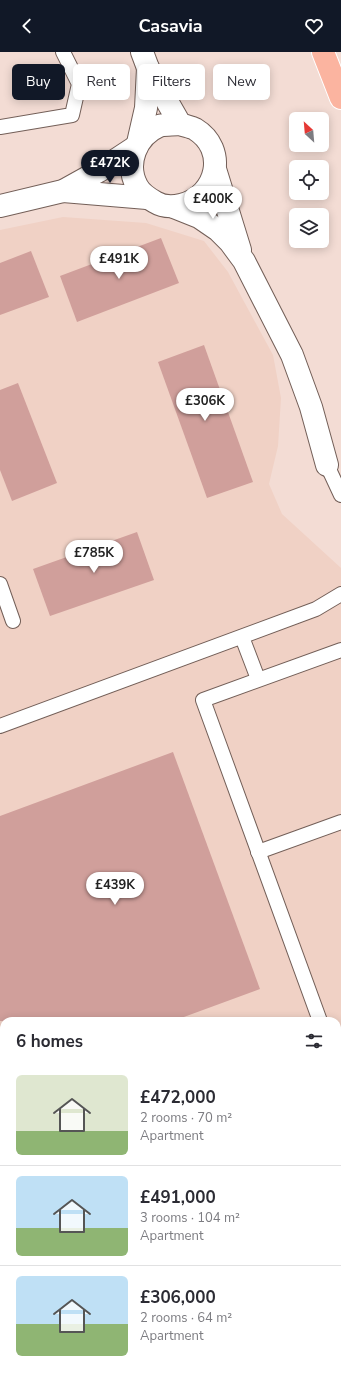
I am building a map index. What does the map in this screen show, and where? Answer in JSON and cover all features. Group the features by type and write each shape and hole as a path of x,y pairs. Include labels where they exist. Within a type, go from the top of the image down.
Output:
{"highway":[{"path":"323,52 341,98"}],"street":[{"path":"145,60 180,124"},
{"path":"145,60 146,108 132,159 132,174 138,187 147,198 159,205 174,207 199,217 218,230 230,242 244,261 292,355 311,407 327,465"},
{"path":"0,206 63,191 99,171 137,144 148,132 161,126 180,124 194,129 205,138 214,154 215,169 244,261"},
{"path":"174,207 192,203 203,194 211,183 215,169"},
{"path":"63,191 147,198"}],"lane":[{"path":"0,127 72,115 79,84 63,52"},
{"path":"327,465 341,495"},
{"path":"0,584 13,621"},
{"path":"0,726 316,609 341,594"},
{"path":"242,637 258,679"},
{"path":"319,1017 202,700 341,650"},
{"path":"258,852 341,822"}],"shaded area":[{"path":"63,217 146,223 204,241 228,272 273,355 281,398 278,446 269,484 282,514 341,568 341,1017 0,1017 0,230"}],"building":[{"path":"161,238 179,283 77,322 60,276"},
{"path":"31,251 49,297 0,315 0,263"},
{"path":"204,345 253,482 207,498 158,362"},
{"path":"18,383 57,483 12,501 0,470 0,390"},
{"path":"137,532 154,580 50,616 33,569"},
{"path":"173,752 260,989 184,1017 0,1017 0,816"}]}
